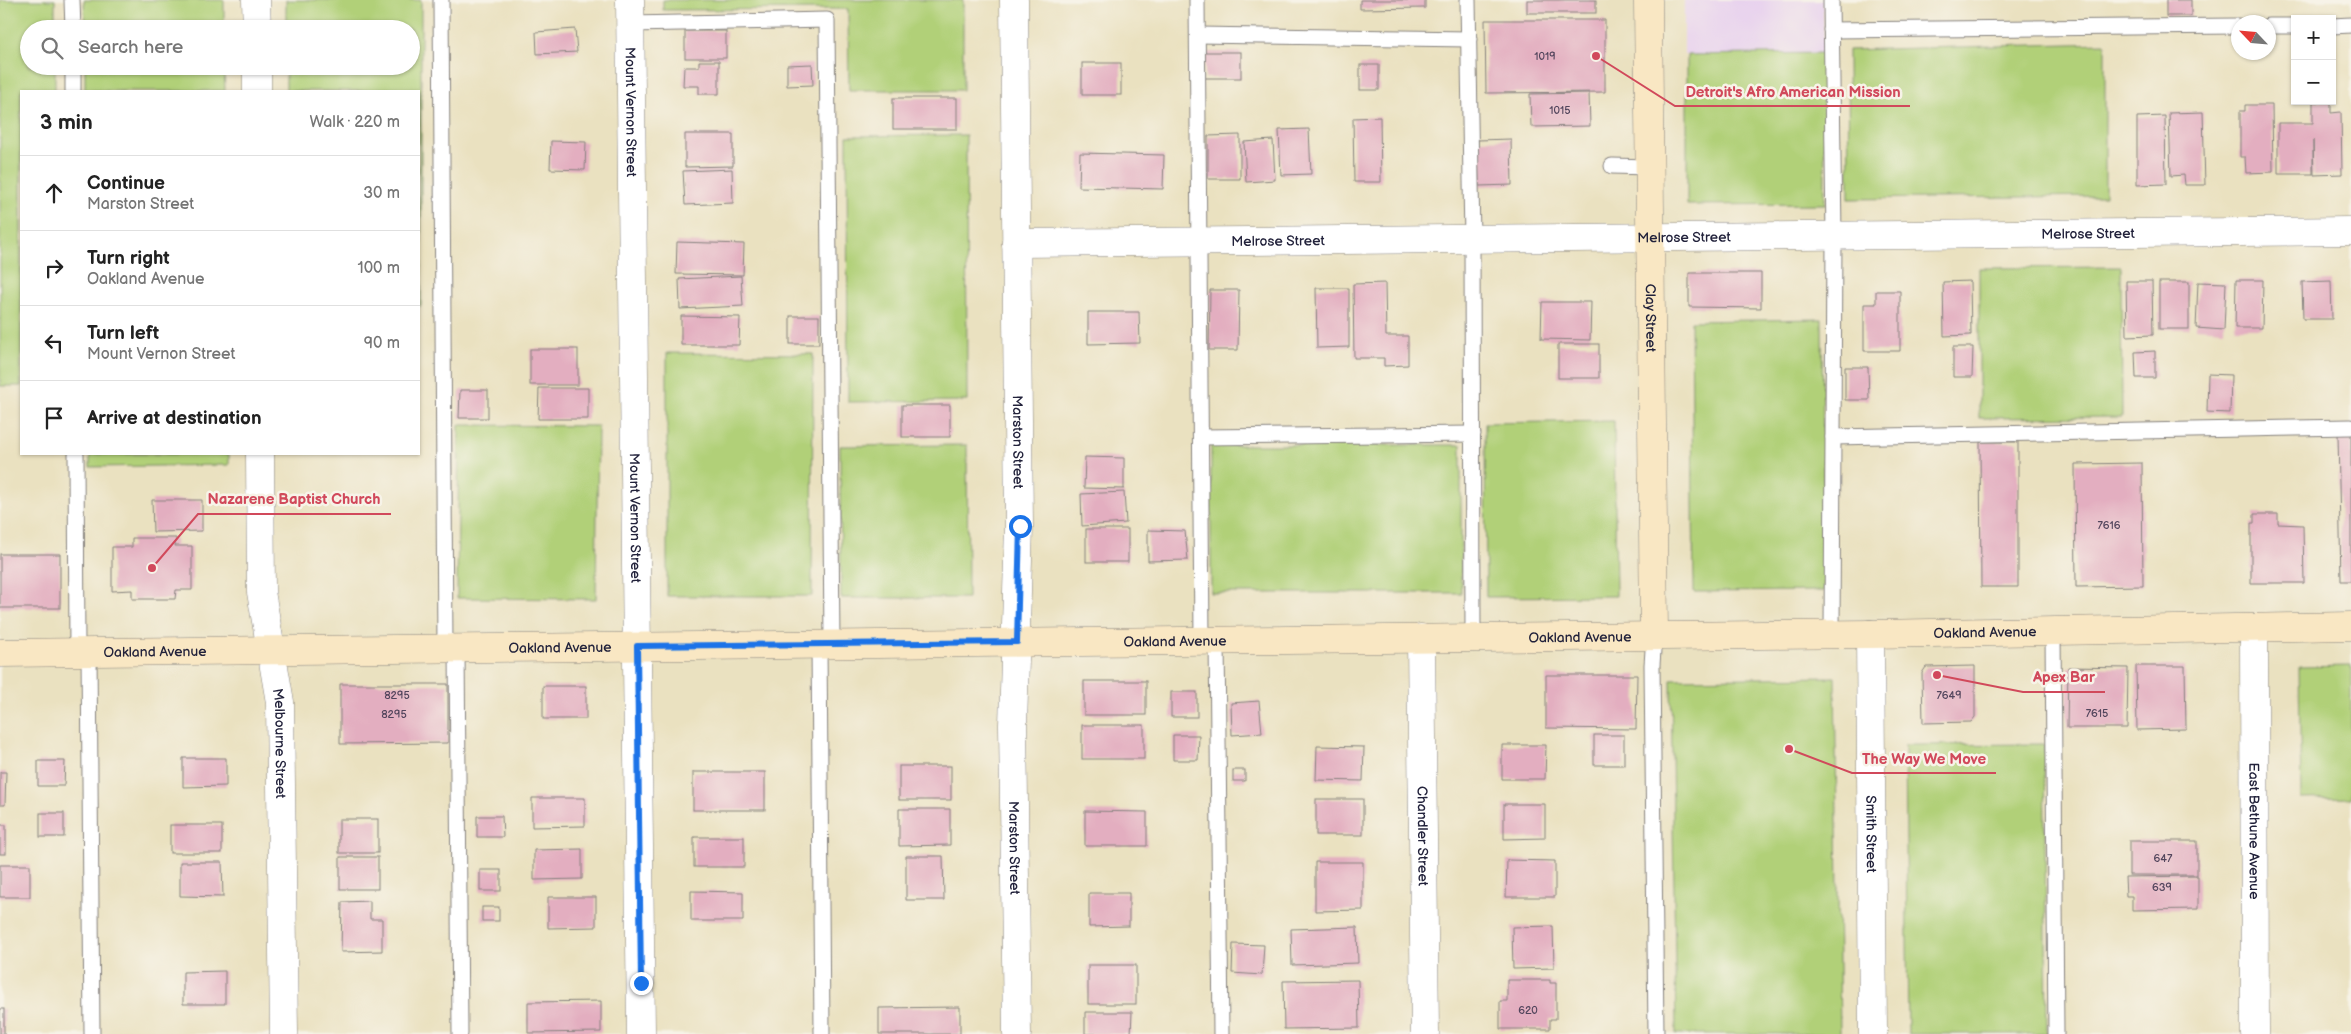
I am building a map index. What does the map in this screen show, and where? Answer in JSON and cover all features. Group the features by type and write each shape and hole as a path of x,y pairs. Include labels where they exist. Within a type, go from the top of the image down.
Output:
{"street":[{"path":"256,0 257,20"},
{"name":"Marston Street","path":"1014,0 1020,526 1013,725 1016,1034"},
{"name":"Clay Street","path":"1648,0 1654,635"},
{"name":"Mount Vernon Street","path":"630,12 642,1034"},
{"path":"257,75 257,90"},
{"name":"Melrose Street","path":"1016,243 1650,239 2351,231"},
{"name":"Melbourne Street","path":"260,455 261,592 280,702 284,1034"},
{"name":"Oakland Avenue","path":"0,653 1870,634 2351,626"},
{"name":"East Bethune Avenue","path":"2254,629 2255,1034"},
{"name":"Smith Street","path":"1870,634 1872,1034"},
{"name":"Chandler Street","path":"1420,638 1425,1034"}],"lane":[{"path":"72,0 72,20"},
{"path":"441,0 451,648 460,1034"},
{"path":"1198,0 1201,437 1210,640 1221,1034"},
{"path":"1468,0 1472,240 1473,637"},
{"path":"1831,0 1834,236 1832,634"},
{"path":"630,12 827,20 826,644 822,1034"},
{"path":"2336,26 2351,25"},
{"path":"1831,30 2231,26"},
{"path":"2276,26 2291,26"},
{"path":"1198,35 1469,38"},
{"path":"73,75 73,90"},
{"path":"1612,166 1649,167"},
{"path":"1833,437 2351,427"},
{"path":"1201,437 1473,434"},
{"path":"76,455 83,652 92,1034"},
{"path":"2053,631 2056,1034"},
{"path":"1654,635 1652,666 1656,1034"}],"shaded area":[{"path":"1684,0 1823,0 1824,53 1684,55"}],"green space":[{"path":"0,0 55,0 55,20 20,20 20,75 55,75 55,90 20,90 20,386 0,386"},
{"path":"84,0 224,0 224,20 85,20"},
{"path":"286,0 421,0 421,306 420,90 286,90 286,75 420,75 420,20 286,20"},
{"path":"663,0 963,0 963,90 849,90 848,9 663,10"},
{"path":"2105,43 2105,196 1849,199 1848,50"},
{"path":"1824,53 1825,204 1687,205 1687,55"},
{"path":"85,75 224,75 225,90 85,90"},
{"path":"966,135 967,401 848,402 847,136"},
{"path":"2121,267 2122,417 1979,418 1979,268"},
{"path":"1822,319 1824,591 1694,592 1691,321"},
{"path":"667,353 813,354 812,596 667,596"},
{"path":"1614,421 1616,596 1486,597 1485,423"},
{"path":"459,425 598,426 596,599 457,598"},
{"path":"967,445 968,598 841,598 840,446"},
{"path":"1211,445 1461,445 1461,593 1211,593"},
{"path":"90,455 229,455 229,465 90,467"},
{"path":"2351,666 2351,798 2301,799 2299,667"},
{"path":"1835,677 1840,1034 1676,1034 1671,679"},
{"path":"2044,744 2047,1034 1908,1034 1905,745"}],"building":[{"path":"1360,0 1425,0 1425,8 1360,9"},
{"path":"1527,0 1596,0 1596,13 1527,13"},
{"path":"2166,0 2191,0 2191,16 2166,16"},
{"path":"1485,20 1605,20 1605,92 1486,93"},
{"path":"575,29 577,52 537,54 536,32"},
{"path":"685,31 726,31 726,58 685,58"},
{"path":"1205,52 1241,52 1241,78 1205,78"},
{"path":"699,61 719,61 719,94 699,94 699,86 683,86 684,67 699,67"},
{"path":"1082,63 1121,63 1121,95 1082,95"},
{"path":"812,64 813,85 787,86 787,65"},
{"path":"1360,65 1379,65 1379,90 1360,90"},
{"path":"1589,93 1590,126 1531,127 1530,94"},
{"path":"893,98 957,98 957,129 893,129"},
{"path":"2245,105 2272,105 2273,172 2246,173 2245,157 2240,157 2240,111 2245,111"},
{"path":"2313,105 2331,105 2331,113 2341,112 2342,174 2314,175 2313,140 2313,174 2278,174 2278,123 2313,123"},
{"path":"2203,112 2205,185 2185,185 2184,175 2171,176 2169,113"},
{"path":"2165,116 2166,184 2137,185 2137,117"},
{"path":"1380,117 1381,182 1354,182 1353,118"},
{"path":"1309,129 1311,174 1281,175 1279,130"},
{"path":"685,134 733,134 733,166 685,167"},
{"path":"1240,135 1240,179 1208,179 1208,136"},
{"path":"1511,139 1512,185 1479,186 1478,140"},
{"path":"1273,140 1275,180 1246,182 1244,142"},
{"path":"551,141 586,142 585,170 550,169"},
{"path":"1080,153 1164,155 1163,189 1079,187"},
{"path":"732,169 733,203 685,205 683,171"},
{"path":"677,242 744,244 743,275 676,274"},
{"path":"1689,273 1761,273 1761,308 1689,307"},
{"path":"741,276 743,306 680,309 679,279"},
{"path":"2236,280 2263,280 2262,328 2235,328"},
{"path":"1970,281 1971,335 1944,336 1943,282"},
{"path":"2126,281 2152,281 2153,335 2127,336"},
{"path":"2331,281 2332,319 2303,319 2302,282"},
{"path":"2159,282 2189,282 2189,329 2159,329"},
{"path":"2198,282 2226,283 2224,330 2196,328"},
{"path":"1385,283 1386,336 1408,336 1408,365 1384,366 1384,358 1354,358 1353,284"},
{"path":"1316,288 1349,288 1349,347 1317,348"},
{"path":"1210,290 1239,290 1238,350 1209,350"},
{"path":"1876,291 1900,291 1900,351 1864,351 1864,304 1876,304"},
{"path":"1542,302 1591,302 1590,340 1541,339"},
{"path":"1088,312 1139,312 1140,343 1088,344"},
{"path":"681,316 740,317 739,345 681,345"},
{"path":"790,316 819,316 819,344 790,344"},
{"path":"1558,344 1599,344 1599,378 1558,378"},
{"path":"1953,347 1973,347 1972,377 1953,377"},
{"path":"530,349 578,349 578,385 530,385"},
{"path":"2155,351 2155,378 2136,378 2135,352"},
{"path":"1845,367 1868,367 1869,400 1845,400"},
{"path":"2208,374 2231,375 2230,413 2207,412"},
{"path":"539,388 588,388 588,419 538,419"},
{"path":"460,390 488,390 488,418 459,418"},
{"path":"902,405 950,405 950,437 902,437"},
{"path":"2351,433 2351,581 2341,581 2338,434"},
{"path":"1980,442 2018,442 2018,587 1981,587"},
{"path":"1085,457 1124,458 1124,489 1084,488"},
{"path":"2142,463 2143,586 2076,587 2075,464"},
{"path":"1124,492 1126,523 1082,526 1081,494"},
{"path":"152,500 202,500 202,531 153,532"},
{"path":"2254,514 2278,514 2278,524 2303,525 2304,583 2251,583 2251,523 2254,523"},
{"path":"1086,529 1128,529 1128,562 1086,562"},
{"path":"1148,530 1185,531 1188,560 1148,561"},
{"path":"132,538 176,538 175,546 192,546 192,590 176,590 175,599 132,599 132,590 112,591 112,547 132,547"},
{"path":"0,554 60,554 60,608 0,608"},
{"path":"1975,666 1975,717 1971,722 1923,723 1922,673 1926,667"},
{"path":"2136,666 2185,666 2186,729 2137,730"},
{"path":"2068,667 2128,668 2127,728 2067,728"},
{"path":"1546,675 1637,675 1636,729 1546,728"},
{"path":"1084,681 1146,681 1146,715 1084,715"},
{"path":"340,684 448,684 448,743 340,744"},
{"path":"543,686 586,686 586,719 543,719"},
{"path":"1171,692 1197,692 1197,717 1171,717"},
{"path":"1259,701 1262,733 1232,735 1231,703"},
{"path":"1082,725 1144,725 1144,759 1082,759"},
{"path":"1173,735 1199,735 1198,760 1173,760"},
{"path":"1594,735 1624,735 1624,765 1594,765"},
{"path":"1502,745 1546,745 1545,779 1502,779"},
{"path":"1317,746 1364,747 1363,781 1316,780"},
{"path":"183,758 226,758 226,786 183,787"},
{"path":"38,761 65,761 64,786 38,786"},
{"path":"899,766 951,766 951,800 899,800"},
{"path":"1233,770 1245,770 1245,781 1233,781"},
{"path":"0,772 6,772 5,805 0,805"},
{"path":"693,772 765,772 765,810 693,810"},
{"path":"532,798 585,798 585,826 532,827"},
{"path":"1316,799 1363,799 1363,835 1316,835"},
{"path":"1504,804 1545,804 1545,838 1504,839"},
{"path":"899,809 950,809 950,845 899,846"},
{"path":"1085,811 1147,812 1147,846 1085,846"},
{"path":"40,813 64,813 64,837 40,837"},
{"path":"477,816 502,816 503,837 477,837"},
{"path":"339,819 378,819 378,853 339,853"},
{"path":"0,825 6,825 6,854 0,854"},
{"path":"170,825 222,825 222,853 170,853"},
{"path":"694,837 744,837 744,867 694,867"},
{"path":"2129,841 2197,841 2197,875 2129,875"},
{"path":"582,849 582,879 534,880 534,850"},
{"path":"906,856 943,856 944,900 906,900"},
{"path":"340,857 378,857 378,889 340,889"},
{"path":"1507,860 1555,861 1555,897 1506,897"},
{"path":"180,862 222,862 223,897 180,896"},
{"path":"1315,862 1363,862 1363,910 1315,911"},
{"path":"0,865 30,865 30,897 0,897"},
{"path":"480,870 501,870 501,891 480,891"},
{"path":"2198,876 2198,909 2132,910 2132,896 2126,896 2125,877"},
{"path":"691,891 743,892 743,921 691,921"},
{"path":"1089,893 1129,893 1129,926 1089,927"},
{"path":"548,897 596,897 596,927 548,928"},
{"path":"370,901 370,919 382,919 382,951 341,952 342,902"},
{"path":"482,907 499,907 499,921 482,921"},
{"path":"1553,926 1554,968 1513,969 1512,927"},
{"path":"1357,927 1358,963 1292,965 1291,929"},
{"path":"1233,944 1264,945 1262,975 1232,973"},
{"path":"1088,965 1136,965 1136,1004 1088,1004"},
{"path":"225,971 225,1004 183,1004 183,972"},
{"path":"1358,980 1359,1028 1284,1029 1283,981"},
{"path":"1507,980 1550,980 1550,983 1556,983 1556,1019 1550,1019 1550,1029 1500,1029 1500,1001 1507,1001"},
{"path":"601,1001 601,1032 528,1033 528,1002"},
{"path":"960,1007 960,1034 879,1034 879,1008"},
{"path":"0,1009 4,1009 4,1034 0,1034"},
{"path":"1085,1012 1132,1012 1131,1034 1085,1034"}],"place":[{"name":"Detroit's Afro American Mission","path":"1596,56"},
{"name":"Nazarene Baptist Church","path":"152,568"},
{"name":"Apex Bar","path":"1937,675"},
{"name":"The Way We Move","path":"1789,749"}],"route":[{"path":"641,983 637,646 1017,642 1020,526"}]}
